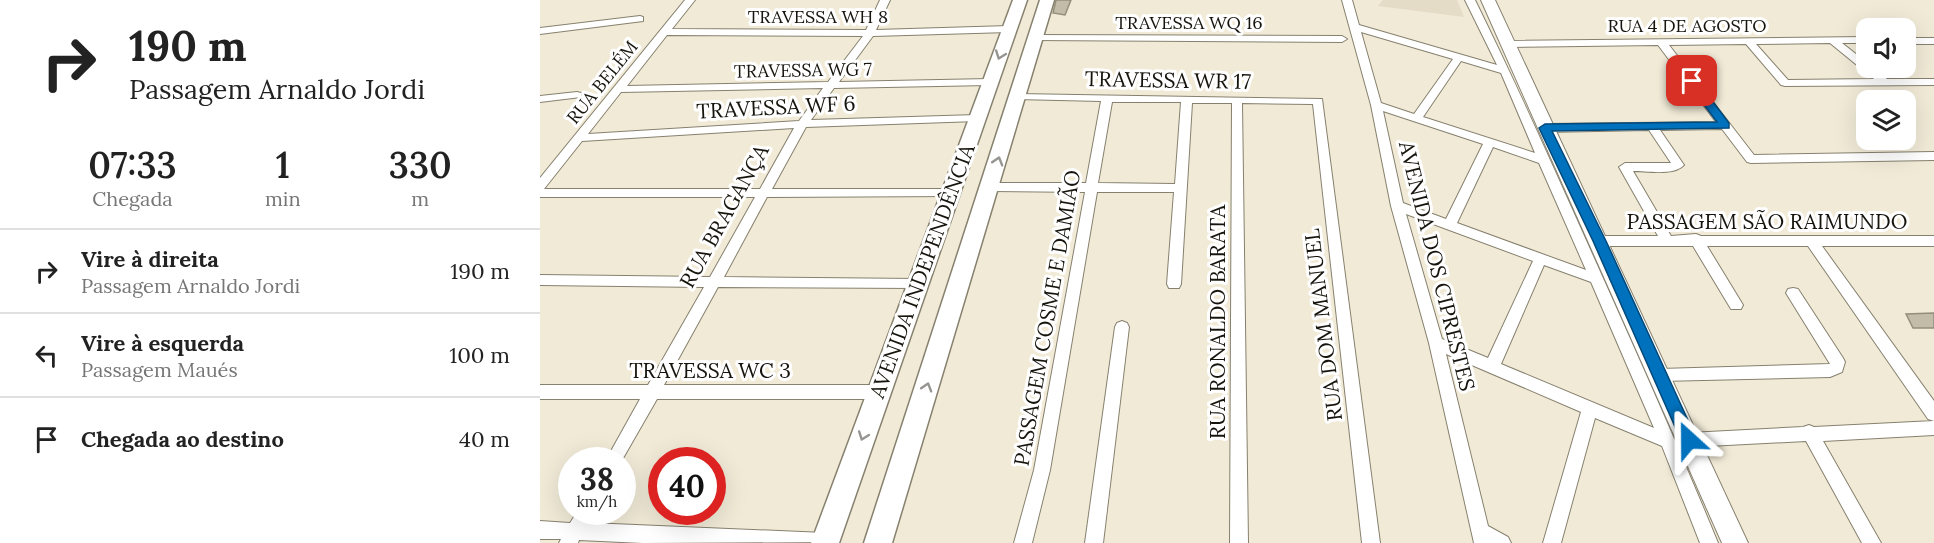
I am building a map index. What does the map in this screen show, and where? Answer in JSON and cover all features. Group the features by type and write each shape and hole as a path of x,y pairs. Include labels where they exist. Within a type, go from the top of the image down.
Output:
{"main road":[{"name":"AVENIDA INDEPENDÊNCIA","path":"825,543 1020,0"},
{"name":"AVENIDA INDEPENDÊNCIA","path":"878,543 1047,0"}],"street":[{"name":"RUA BELÉM","path":"540,186 690,0"},
{"name":"RUA BRAGANÇA","path":"621,447 802,124 870,33 885,0"},
{"name":"AVENIDA DOS CIPRESTES","path":"1347,0 1376,105 1397,206 1436,344 1482,537"},
{"path":"1470,0 1505,70 1597,279 1679,441 1735,543"},
{"path":"1488,0 1660,375 1709,543"},
{"path":"540,31 640,19"},
{"path":"1354,27 1505,70"},
{"name":"TRAVESSA WH 8","path":"663,32 870,33 1010,29"},
{"name":"TRAVESSA WQ 16","path":"1036,38 1342,39"},
{"path":"1832,40 1886,83"},
{"name":"RUA 4 DE AGOSTO","path":"1508,44 1856,40"},
{"path":"1748,41 1785,83 1934,82"},
{"path":"1916,41 1933,42"},
{"path":"1661,42 1751,159 1934,156"},
{"path":"1417,118 1459,57"},
{"name":"TRAVESSA WG 7","path":"616,89 828,87 990,82"},
{"path":"540,99 577,96"},
{"name":"TRAVESSA WR 17","path":"1017,98 1318,101"},
{"name":"PASSAGEM COSME E DAMIÃO","path":"1023,543 1042,470 1107,99"},
{"path":"1173,285 1187,100"},
{"name":"RUA RONALDO BARATA","path":"1237,100 1239,543"},
{"name":"RUA DOM MANUEL","path":"1318,101 1371,543"},
{"path":"1376,105 1544,160"},
{"name":"TRAVESSA WF 6","path":"578,138 802,124 977,118"},
{"path":"1545,128 1725,125"},
{"path":"1652,126 1678,165 1675,167 1625,167 1666,239"},
{"path":"1450,224 1490,142"},
{"path":"990,187 1181,188"},
{"path":"540,193 951,193"},
{"path":"1397,206 1597,279"},
{"name":"PASSAGEM SÃO RAIMUNDO","path":"1599,241 1666,239 1934,241"},
{"path":"1696,239 1736,305"},
{"path":"1812,240 1934,414"},
{"path":"1492,366 1541,258"},
{"path":"540,280 714,280 917,284"},
{"path":"1660,375 1830,371 1837,368 1838,362 1793,293"},
{"path":"1094,543 1122,327"},
{"path":"1436,344 1590,409 1679,441 1809,432 1934,428"},
{"name":"TRAVESSA WC 3","path":"540,392 652,390 880,392"},
{"path":"1552,543 1590,409"},
{"path":"1809,432 1872,543"},
{"path":"571,538 578,525"},
{"path":"540,530 571,538 825,543"},
{"path":"1482,537 1502,543"}],"shaded area":[{"path":"1383,0 1457,0 1464,17 1378,6"}],"building":[{"path":"1056,0 1071,0 1065,15 1053,13"},
{"path":"1934,313 1934,328 1913,328 1906,314"}],"route":[{"path":"1689,440 1545,128 1725,125 1692,81"}]}
